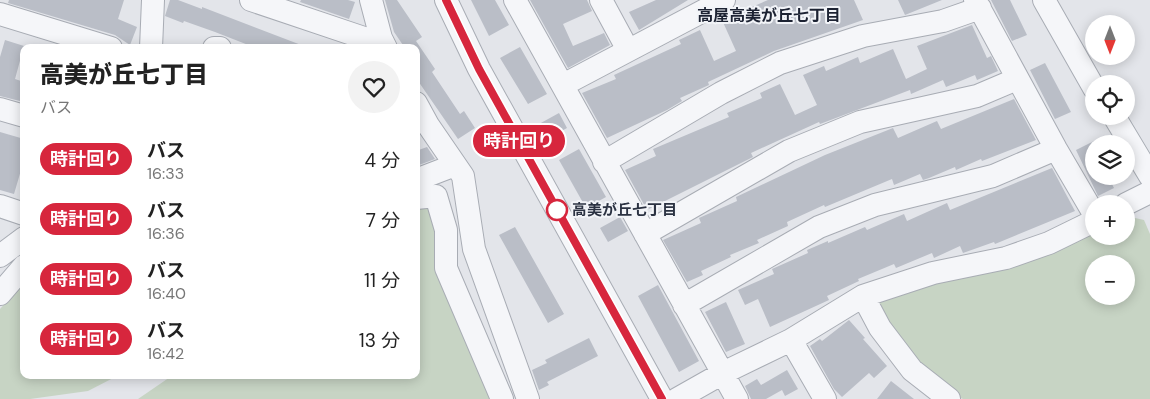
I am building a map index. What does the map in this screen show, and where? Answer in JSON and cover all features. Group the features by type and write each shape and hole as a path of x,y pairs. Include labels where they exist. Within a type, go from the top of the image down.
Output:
{"street":[{"path":"151,44 153,0"},
{"path":"251,0 383,43 371,0"},
{"path":"446,0 479,69 662,399"},
{"path":"515,0 737,399"},
{"path":"602,0 628,50"},
{"path":"564,85 628,50 696,6 724,0"},
{"path":"1044,0 1087,75"},
{"path":"604,162 721,93 780,63 863,36 943,21 978,4 1017,79 1085,199"},
{"path":"0,14 98,44"},
{"path":"645,234 789,151 860,122 977,96 1017,79"},
{"path":"0,109 20,115"},
{"path":"1119,125 1150,176"},
{"path":"422,127 456,165 463,176 474,250 528,399"},
{"path":"684,304 819,227 875,205 993,176 1056,149"},
{"path":"420,178 456,165"},
{"path":"1135,200 1150,192"},
{"path":"420,198 436,196 446,230 446,268 502,399"},
{"path":"0,206 20,213"},
{"path":"677,399 723,373 791,340 863,296 933,273 1006,258 1049,243 1085,225"},
{"path":"0,256 20,241"},
{"path":"0,294 20,271"},
{"path":"863,296 880,328 912,370 949,399"},
{"path":"791,340 824,399"}],"green space":[{"path":"420,204 438,204 450,267 503,399 138,399 167,379 420,379"},
{"path":"1135,218 1144,220 1150,234 1150,399 963,399 948,392 905,353 879,302 1085,233 1085,245 1135,245"},
{"path":"20,286 20,379 111,379 88,391 30,399 0,399 0,309"}],"building":[{"path":"9,0 124,0 118,19 137,27 130,44 128,44 115,35 8,3"},
{"path":"170,0 178,0 202,9 202,7 299,44 246,44 184,21 183,23 165,16"},
{"path":"301,0 348,0 355,2 349,19 300,2"},
{"path":"385,0 397,0 422,37 416,41 418,44 402,44 394,32"},
{"path":"471,0 495,0 509,25 489,36"},
{"path":"530,0 587,0 592,11 563,24 573,46 604,33 610,45 568,68"},
{"path":"656,0 688,0 639,30 629,12"},
{"path":"768,0 854,0 863,20 774,51 708,82 709,85 680,98 682,101 667,110 607,138 582,93 616,79 614,75 681,44 679,40 700,30 714,61 736,51 722,20"},
{"path":"898,0 942,0 905,15"},
{"path":"991,0 1010,0 1027,35 1012,41"},
{"path":"972,25 987,58 991,56 998,71 977,80 975,75 946,87 943,80 911,94 910,90 820,124 819,122 751,153 753,157 647,210 625,170 656,156 653,149 729,117 727,113 762,98 760,93 780,84 795,115 817,105 803,75 824,66 826,71 858,57 860,63 893,49 906,79 927,69 917,46"},
{"path":"5,40 20,45 20,61 15,79 20,81 20,101 0,96 0,57"},
{"path":"420,47 435,69 432,72 460,114 464,111 475,128 458,139 420,84"},
{"path":"520,47 547,94 528,104 500,58"},
{"path":"1045,63 1071,112 1055,119 1030,70"},
{"path":"1014,99 1036,140 982,161 981,159 956,170 955,167 923,180 920,174 894,185 892,179 825,207 824,205 787,222 788,226 757,240 759,243 730,255 731,257 701,271 703,275 687,282 663,240 701,223 699,218 737,201 736,197 825,155 893,128 898,138 937,121 941,129"},
{"path":"559,113 567,128 547,139 539,124"},
{"path":"0,132 20,138 20,174 14,194 0,190"},
{"path":"1085,146 1085,169 1076,150"},
{"path":"427,147 435,159 420,165 420,150"},
{"path":"579,149 606,197 586,208 559,160"},
{"path":"1052,168 1075,211 995,244 994,242 963,253 960,246 934,258 932,253 896,268 894,264 858,279 859,281 827,296 829,300 770,327 758,299 745,305 738,290 774,274 772,269 808,253 807,250 828,241 828,243 865,227 867,230 904,214 907,221 947,203 950,210"},
{"path":"1093,185 1112,185 1114,188 1098,195"},
{"path":"620,217 628,231 608,242 600,228"},
{"path":"515,227 564,314 548,323 499,235"},
{"path":"658,285 699,361 679,372 638,296"},
{"path":"726,302 745,344 726,352 705,312"},
{"path":"849,320 887,366 874,378 869,373 842,397 834,389 810,346 820,339 822,341"},
{"path":"589,338 598,356 547,382 549,385 539,390 532,370 547,363 545,360"},
{"path":"787,370 798,389 785,396 782,390 766,399 751,399 745,386 757,379 761,385"},
{"path":"891,381 914,399 877,399"}],"bus line":[{"name":"時計回り","path":"446,0 479,69 662,399"}],"place":[{"name":"高美が丘七丁目","path":"557,210"}],"district":[{"name":"高屋高美が丘七丁目","path":"769,15"}]}
